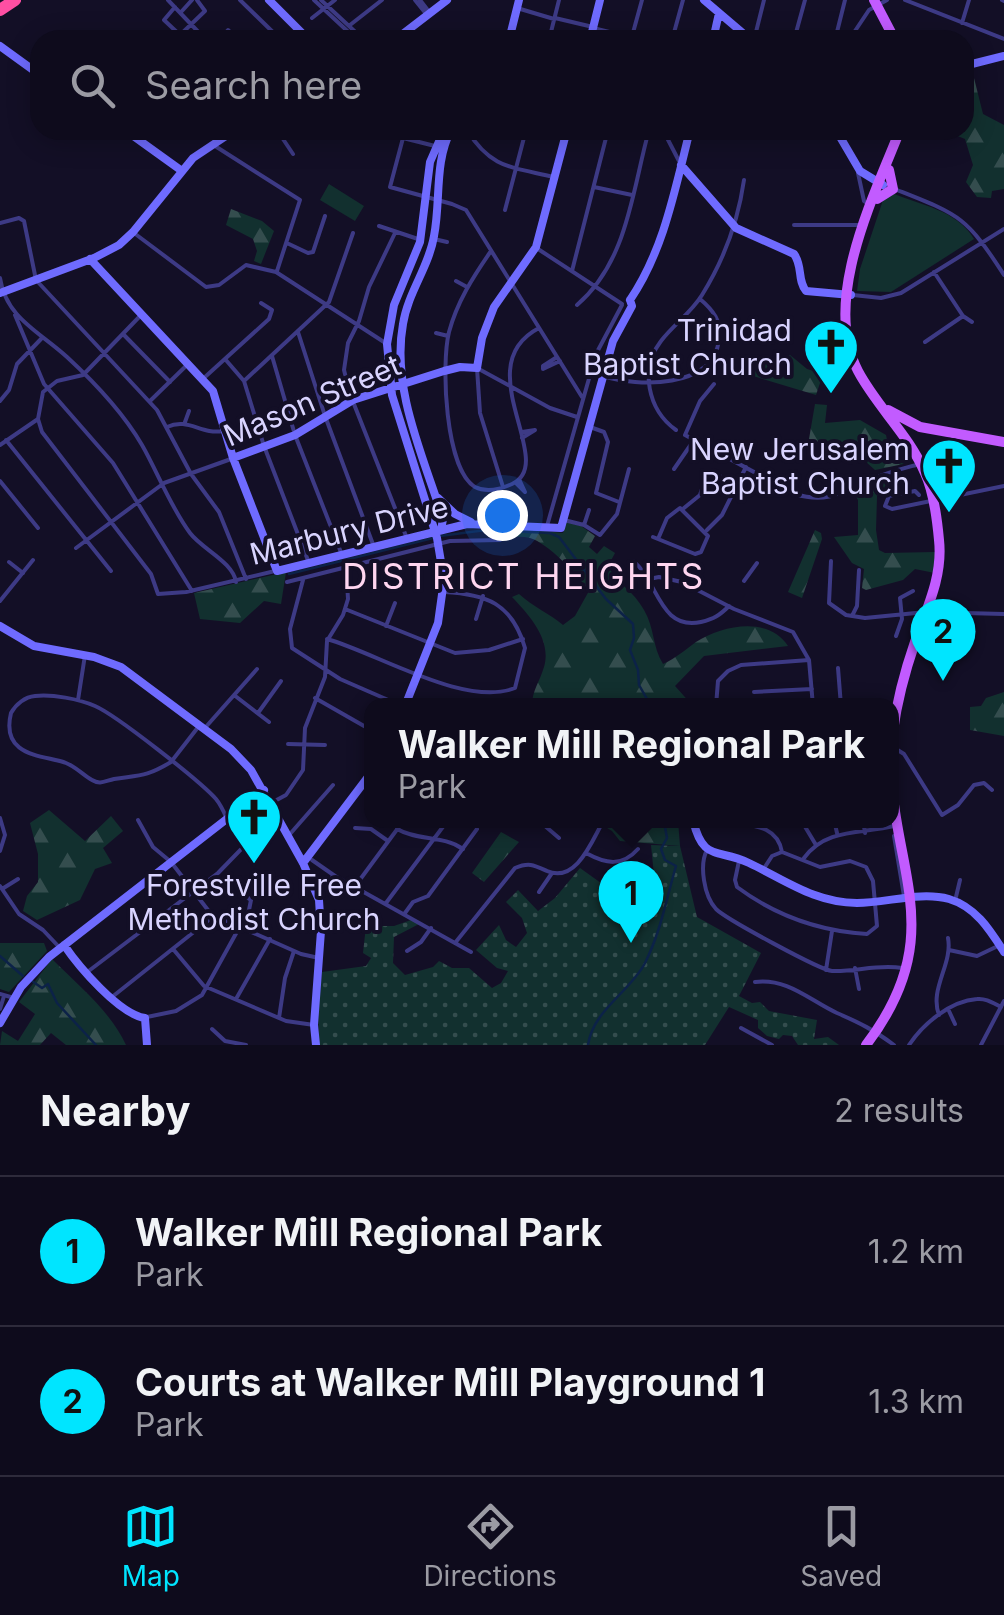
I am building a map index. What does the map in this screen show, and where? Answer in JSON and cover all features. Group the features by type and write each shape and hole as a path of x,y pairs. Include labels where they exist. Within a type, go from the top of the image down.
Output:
{"main road":[{"path":"878,3 893,30"},
{"path":"898,140 862,225 850,295 850,340 861,375 875,398 904,422 1004,442"},
{"path":"850,295 873,200 899,140"},
{"path":"898,698 940,558 932,502 904,422"},
{"path":"866,1045 896,997 913,928 895,828"}],"street":[{"path":"168,0 197,30"},
{"path":"181,12 195,0 205,10 185,30"},
{"path":"240,0 271,30"},
{"path":"269,0 299,30"},
{"path":"314,0 350,30"},
{"path":"321,0 325,8"},
{"path":"312,18 336,0"},
{"path":"347,27 382,0"},
{"path":"418,0 428,14"},
{"path":"408,30 448,0"},
{"path":"552,30 559,0"},
{"path":"593,28 600,0"},
{"path":"634,30 642,0"},
{"path":"674,30 682,0"},
{"path":"704,0 740,30"},
{"path":"715,30 723,0"},
{"path":"755,30 764,0"},
{"path":"797,30 805,0"},
{"path":"837,30 845,0"},
{"path":"904,0 923,3 1004,39"},
{"path":"962,23 969,0"},
{"path":"857,30 878,3"},
{"path":"512,30 518,4 600,30"},
{"path":"174,30 165,17 176,7"},
{"path":"0,49 30,71"},
{"path":"974,64 1004,56"},
{"path":"139,140 182,171"},
{"path":"146,140 182,171"},
{"path":"1,293 110,250 133,232 182,171 217,140"},
{"path":"284,140 293,154"},
{"path":"402,140 390,187 465,209 582,398"},
{"path":"411,140 435,146"},
{"path":"408,698 431,643 444,592 438,531 426,506 390,387 387,344 394,304 421,240 438,140"},
{"path":"438,531 444,522 402,384 400,340 411,294 434,239 442,154 448,140"},
{"path":"474,140 490,160 554,177"},
{"path":"505,210 523,140"},
{"path":"503,487 482,421 477,363 489,317 536,247 564,140"},
{"path":"572,271 605,140"},
{"path":"577,305 615,257 646,140"},
{"path":"668,140 680,165 736,228 792,252 799,262 801,283 808,292 892,296 1004,229"},
{"path":"845,140 856,164 864,201 873,200"},
{"path":"213,142 218,150 300,200 276,272"},
{"path":"670,143 686,142"},
{"path":"547,526 597,351 648,273 686,142"},
{"path":"856,164 880,183 954,213 981,240 1004,275"},
{"path":"677,178 688,175"},
{"path":"676,430 656,408 648,382 652,360 658,345 700,299 736,228 744,180"},
{"path":"594,187 632,195"},
{"path":"287,243 312,253 326,216"},
{"path":"0,223 19,218 25,223 36,280 150,401 191,474 219,512 246,580"},
{"path":"794,225 862,225"},
{"path":"379,226 421,240"},
{"path":"133,232 206,287 219,285 246,265 276,272 387,344"},
{"path":"394,232 368,287 344,364 352,400 412,538 425,522 426,506"},
{"path":"244,381 326,306 353,233"},
{"path":"434,239 447,242"},
{"path":"536,247 625,304"},
{"path":"492,251 467,287 448,336 444,370 448,420 464,474 478,488 488,490 518,481 528,462 510,386 510,368 516,347 540,328"},
{"path":"90,259 203,379 214,396 233,458 277,571"},
{"path":"934,272 963,316 972,322"},
{"path":"0,278 1,293 15,314 47,388 106,454 189,592 156,593 151,574 42,432 38,419 41,376"},
{"path":"456,281 467,287"},
{"path":"411,294 422,298"},
{"path":"603,376 664,382 690,374 714,354 720,337 714,312 700,299"},
{"path":"203,379 271,317 271,308 261,303"},
{"path":"625,304 562,524 584,525 600,535 616,516 630,469"},
{"path":"15,314 65,355 133,432 192,535 234,572 236,582"},
{"path":"40,396 60,380 82,375 142,314"},
{"path":"925,342 963,316"},
{"path":"298,332 324,416 374,547"},
{"path":"436,333 448,336"},
{"path":"124,334 170,382"},
{"path":"0,401 9,390 18,362 41,339"},
{"path":"272,356 295,435 342,555"},
{"path":"224,359 244,381 264,446 309,563"},
{"path":"477,363 550,408 576,416"},
{"name":"Mason Street","path":"76,548 163,484 295,435 352,400 477,363"},
{"path":"150,401 188,364"},
{"path":"714,384 700,401 685,435 795,494 817,499 840,496 879,476 920,463"},
{"path":"185,422 189,411"},
{"path":"0,444 38,419"},
{"path":"166,427 185,422 208,432 225,430"},
{"path":"590,426 604,432 608,442 596,493 620,502"},
{"path":"6,440 112,571"},
{"path":"674,470 694,440"},
{"path":"706,530 722,514 746,468"},
{"path":"718,476 737,486"},
{"path":"0,481 38,528"},
{"path":"683,508 706,530 708,541 696,554 656,538 667,518 700,495 703,486"},
{"path":"919,495 915,492 890,496 885,506 892,509 1004,486"},
{"path":"435,492 450,510 475,523"},
{"path":"584,525 589,510"},
{"path":"526,526 537,524 551,512"},
{"name":"Marbury Drive","path":"189,592 475,523 562,524"},
{"name":"Marbury Drive","path":"287,582 438,543 472,538 500,540"},
{"path":"0,601 33,560"},
{"path":"633,561 649,579 664,609 682,622 693,624 719,617 729,606"},
{"path":"831,561 829,603 852,616 926,612 1004,614"},
{"path":"9,562 23,573"},
{"path":"744,581 756,563"},
{"path":"271,804 286,795 301,775 306,724 326,670 328,639 345,609 349,588 346,566"},
{"path":"852,616 857,606 859,570"},
{"path":"304,578 286,642 326,670 387,698"},
{"path":"649,579 682,582 793,632 809,660 813,698"},
{"path":"896,636 902,614 900,598 913,591"},
{"path":"328,639 453,686 512,690 517,686 524,657 522,639 504,610 483,596 444,592"},
{"path":"476,620 483,596"},
{"path":"386,626 395,604"},
{"path":"345,609 462,654 522,639"},
{"path":"0,626 34,646 85,655 121,667 242,759 307,862 314,885 320,910 316,1045"},
{"path":"78,701 85,655"},
{"path":"717,698 718,681 734,667 809,660"},
{"path":"838,668 840,698"},
{"path":"227,819 217,800 170,762 109,714 78,701 40,696 24,699 9,718 8,734 25,755 64,762 100,783 139,778 170,762 257,670"},
{"path":"258,713 282,681"},
{"path":"754,692 812,688"},
{"path":"234,696 269,722"},
{"path":"316,698 364,726"},
{"path":"288,744 326,745"},
{"path":"899,752 942,814 958,805 974,785 984,783 992,790"},
{"path":"307,862 364,782"},
{"path":"288,836 333,784"},
{"path":"0,1009 6,996 62,947 264,790"},
{"path":"0,818 5,835 0,851"},
{"path":"138,820 154,846 214,916 319,958"},
{"path":"354,828 372,829 388,841"},
{"path":"386,903 442,828"},
{"path":"547,828 559,838"},
{"path":"455,943 515,868 531,864 552,873 570,870 586,853 599,828"},
{"path":"695,828 698,842 707,850 740,859 818,897 847,903 929,896 956,901 978,915 1002,948 980,956 949,950"},
{"path":"762,828 779,840 782,852"},
{"path":"805,828 816,844"},
{"path":"836,828 837,833"},
{"path":"864,828 865,833"},
{"path":"803,859 816,844 837,833 865,833 880,828"},
{"path":"356,886 398,829 463,849"},
{"path":"405,913 414,902 428,896 477,830"},
{"path":"86,973 218,873 255,835"},
{"path":"586,853 602,862 615,863 638,849"},
{"path":"707,850 702,864 715,908 826,970 881,965 904,968"},
{"path":"740,859 735,880 739,889 786,916 832,931 871,933 878,924 870,872 862,864 850,862 820,868 782,852 772,856 763,870"},
{"path":"307,862 471,952"},
{"path":"539,892 552,873"},
{"path":"314,885 335,876"},
{"path":"18,878 1,888 19,914 43,930 133,1016 144,1018 180,1010 201,996 251,904 242,893"},
{"path":"956,901 960,880"},
{"path":"112,997 214,916"},
{"path":"408,951 431,928"},
{"path":"826,970 832,931"},
{"path":"938,1015 935,1000 949,950 948,938"},
{"path":"236,999 270,939"},
{"path":"174,949 207,987 279,1018 314,1025"},
{"path":"279,1018 294,950"},
{"path":"855,968 859,989"},
{"path":"754,982 790,986 874,1030 894,1045"},
{"path":"0,1023 6,996"},
{"path":"912,1044 924,1023 976,999 1002,1004 982,1045"},
{"path":"948,1011 955,1024"},
{"path":"144,1018 148,1045"},
{"path":"741,1028 772,1045"},
{"path":"212,1029 224,1040 246,1045"}],"green space":[{"path":"974,78 983,114 1004,125 1004,189 992,191 991,198 977,197 966,182 973,165 965,140 974,140"},
{"path":"329,184 364,206 355,221 320,200"},
{"path":"892,193 948,215 974,239 891,292 857,291 860,269 885,194"},
{"path":"231,209 262,221 274,231 261,264 254,261 257,251 253,239 226,225"},
{"path":"790,355 807,369 823,374 816,395 750,375 759,365"},
{"path":"815,404 827,405 825,423 860,420 886,435 890,455 906,448 912,458 908,463 875,470 855,452 846,454 809,439"},
{"path":"889,476 889,490 877,496 879,550 936,552 935,573 915,569 903,580 866,590 862,588 864,569 852,563 834,537 858,535 858,500 854,493"},
{"path":"566,522 581,526 595,536 589,547 597,554 604,546 615,553 608,566 644,610 663,664 707,636 745,626 769,630 788,646 704,656 675,686 686,698 534,698 544,667 545,647 532,620 512,597 519,594 563,625 575,616 589,591 545,546 530,538 505,536 505,527 563,533"},
{"path":"815,530 822,539 802,598 788,592"},
{"path":"286,572 281,604 264,601 240,623 200,619 194,593"},
{"path":"1004,692 1004,736 970,730 970,707 981,706 986,698"},
{"path":"49,810 85,841 111,816 123,831 103,848 112,863 95,869 80,900 37,920 23,911 27,896 38,882 38,854 30,823"},
{"path":"607,828 679,828 680,846 620,841"},
{"path":"501,832 519,842 484,882 472,873"},
{"path":"651,845 680,846 697,917 761,953 739,996 752,1003 760,1002 769,1011 817,1020 814,1039 828,1037 839,1045 798,1045 792,1036 767,1036 758,1028 758,1020 729,1007 705,1045 319,1045 322,972 366,966 371,958 363,953 366,926 394,926 411,920 419,924 394,937 393,963 405,975 433,967 439,961 452,968 469,968 492,988 501,983 508,971 497,968 476,950 499,925 506,940 516,947 527,933 522,918 506,902 518,890 538,911 555,898 580,868 647,916 654,875"},
{"path":"0,943 44,943 47,951 9,992 0,989"},
{"path":"52,959 103,1010 126,1045 66,1045 51,1033 40,1045 0,1045 2,1031 18,1041 35,1014 19,1002"}],"waterway":[{"path":"440,536 486,530 550,533 559,537 606,599 633,624 630,650 646,698"},
{"path":"289,574 433,538"},
{"path":"588,1045 597,1022 645,963 655,939 676,866 665,860 661,849 667,838 665,828"},
{"path":"0,956 23,976"},
{"path":"32,981 42,988 48,984 57,1003 96,1045"}],"place":[{"name":"Trinidad Baptist Church","path":"831,396"},
{"name":"New Jerusalem Baptist Church","path":"949,515"},
{"name":"Courts at Walker Mill Playground 1","path":"943,681"},
{"name":"Forestville Free Methodist Church","path":"254,866"},
{"name":"Walker Mill Regional Park","path":"631,943"}],"district":[{"name":"DISTRICT HEIGHTS","path":"524,576"}]}
